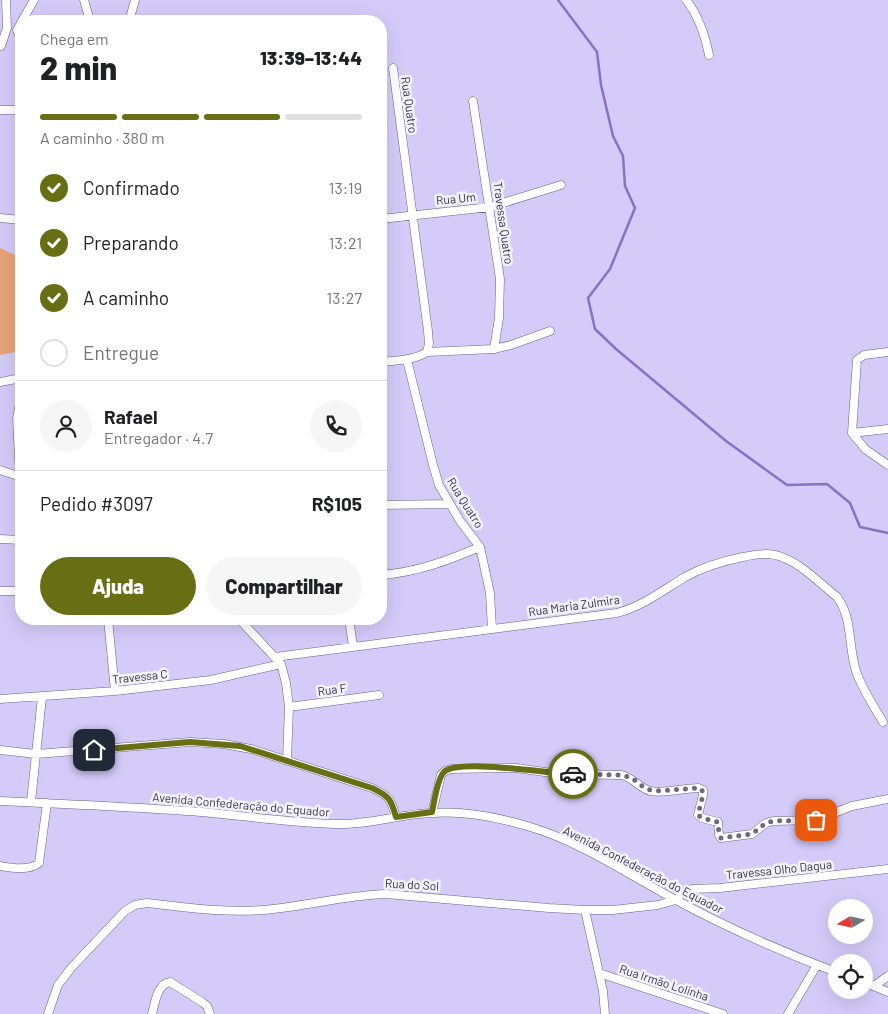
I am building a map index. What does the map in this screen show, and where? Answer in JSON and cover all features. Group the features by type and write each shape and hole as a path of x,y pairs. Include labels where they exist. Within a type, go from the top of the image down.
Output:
{"street":[{"path":"1,46 6,28 6,0"},
{"path":"27,15 34,0"},
{"path":"84,0 88,15"},
{"path":"132,15 136,0"},
{"path":"686,0 702,28 709,55"},
{"path":"6,28 15,27"},
{"name":"Rua Quatro","path":"393,68 428,331 429,344 427,352"},
{"name":"Travessa Quatro","path":"473,101 500,279 499,318 494,349"},
{"path":"0,110 15,110"},
{"name":"Rua Um","path":"387,218 490,207 561,185"},
{"path":"0,218 15,219"},
{"path":"387,362 408,360 427,352 494,349 550,331"},
{"path":"888,352 864,355 858,360 852,433 864,449 888,466"},
{"name":"Rua Quatro","path":"408,360 436,475 442,492 480,547 490,593 492,629"},
{"path":"0,382 15,379"},
{"path":"852,433 888,429"},
{"path":"0,470 15,475"},
{"path":"387,505 450,504"},
{"path":"0,540 15,540"},
{"path":"387,574 430,567 480,547"},
{"name":"Rua Maria Zulmira","path":"275,657 617,613 640,605 686,576 718,563 754,555 777,555 789,560 803,570 837,597 842,604 847,618 855,669 861,685 883,722"},
{"path":"0,591 15,591"},
{"path":"109,625 115,691"},
{"path":"246,625 281,664 289,707 287,760"},
{"path":"350,625 353,646"},
{"name":"Travessa C","path":"0,699 115,691 211,680 281,664"},
{"name":"Rua F","path":"289,707 379,695"},
{"path":"31,802 42,697"},
{"path":"0,750 36,754 190,742 240,746 379,792 390,800 396,817"},
{"path":"432,812 441,776 445,771 451,769 516,768 559,774 622,775 632,778 646,789 655,791 699,788 702,790 703,795 698,816 718,822 720,837 752,834 766,823 773,821 816,820 852,806 888,799"},
{"name":"Avenida Confederação do Equador","path":"0,801 200,812 335,824 432,812 474,815 505,820 531,827 558,838 623,869 676,900 765,944 828,969"},
{"path":"0,866 23,868 37,866 41,860 47,803"},
{"name":"Travessa Olho Dagua","path":"676,900 682,893 692,889 720,888 888,869"},
{"name":"Rua do Sol","path":"48,1014 58,985 72,967 125,911 135,905 147,903 208,910 251,911 282,908 365,894 386,894 585,910 640,908 676,900"},
{"path":"585,910 599,973 605,1014"},
{"path":"788,1014 817,965"},
{"name":"Rua Irmão Lolinha","path":"599,973 723,1014"},
{"path":"874,986 888,976"},
{"path":"152,1014 160,987 167,982 172,982 202,1002 210,1014"},
{"path":"874,986 888,992"}],"shaded area":[{"path":"0,248 15,255 15,352 0,355"}],"waterway":[{"path":"558,0 597,52 601,85 613,136 623,156 625,186 635,208 610,269 588,298 595,329 616,349 726,441 787,485 827,484 850,503 860,527 888,533"}],"way so far":[{"path":"573,774 622,775 632,778 650,791 699,788 702,790 703,795 698,815 704,819 719,823 719,835 721,838 752,834 766,823 773,821 816,820"}],"route":[{"path":"94,750 190,742 240,746 372,788 386,795 392,804 396,817 432,812 438,784 441,776 448,769 498,767 573,774"}]}
